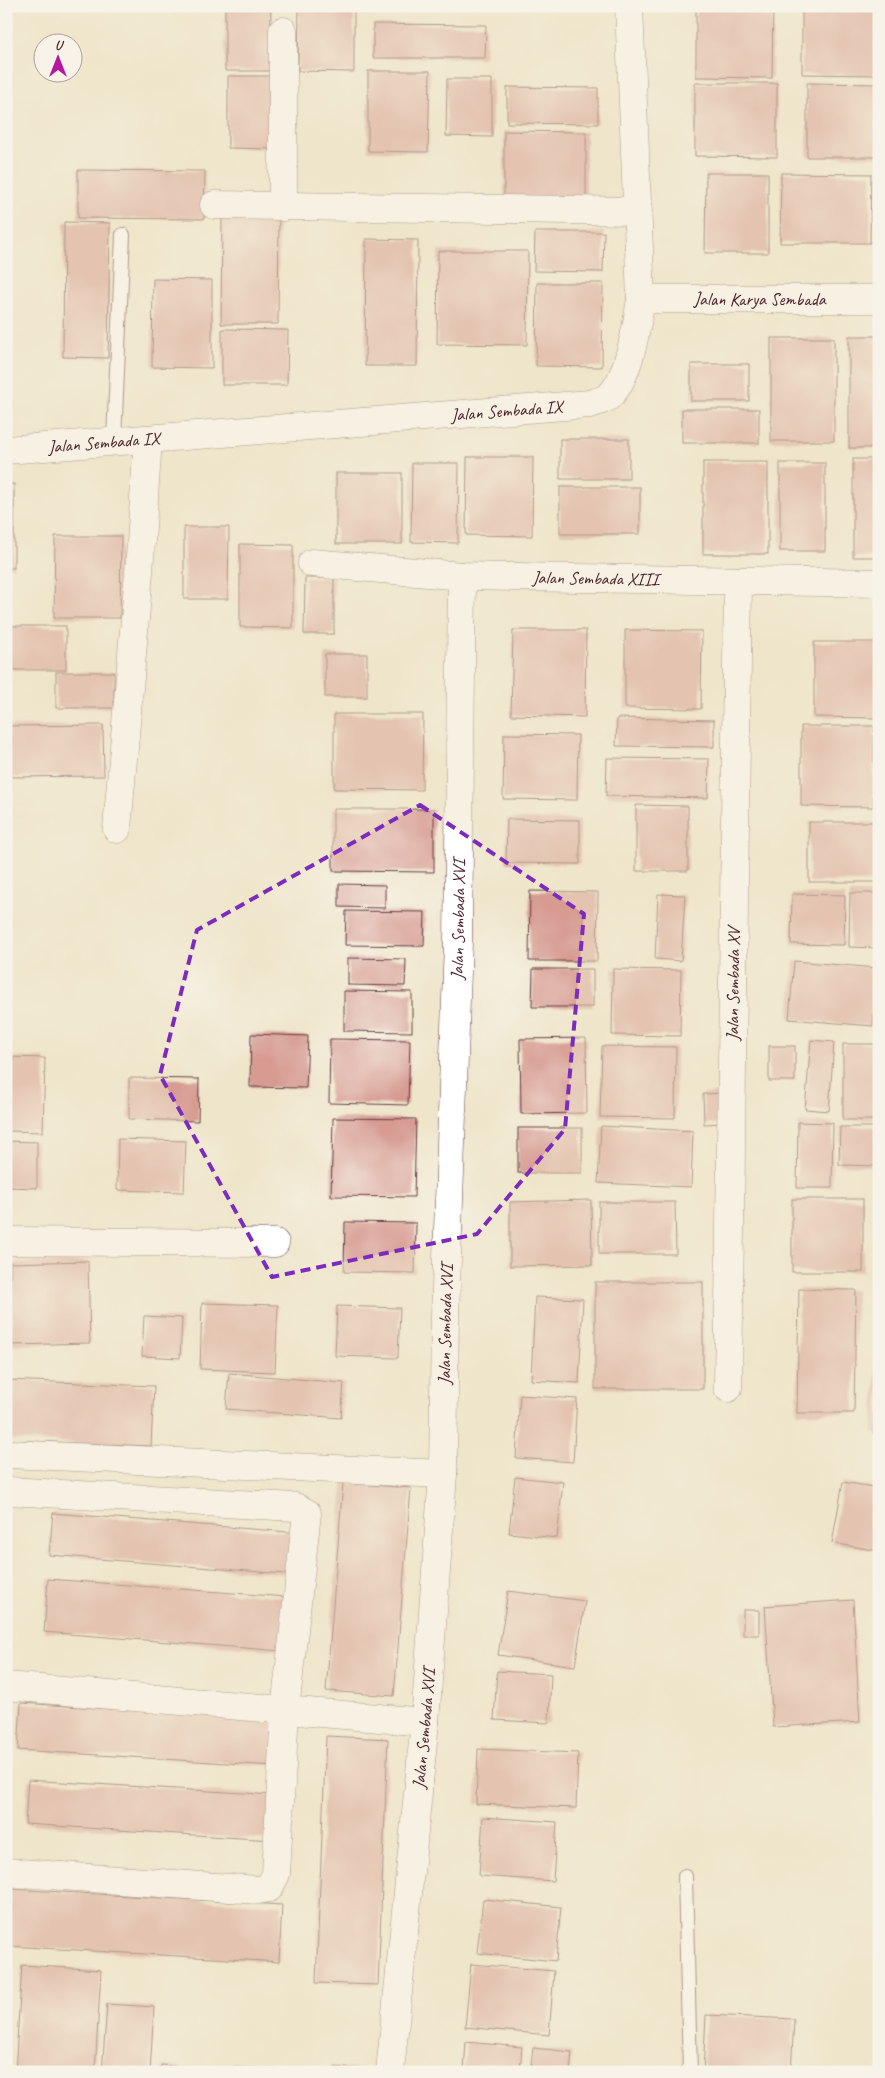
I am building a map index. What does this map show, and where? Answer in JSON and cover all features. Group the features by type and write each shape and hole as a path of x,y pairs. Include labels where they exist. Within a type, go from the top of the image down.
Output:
{"street":[{"name":"Jalan Sembada IX","path":"6,450 590,404 608,397 618,385 634,344 641,299 629,6"},
{"path":"284,31 284,207"},
{"path":"214,205 638,211"},
{"name":"Jalan Karya Sembada","path":"641,299 879,299"},
{"path":"117,829 148,439"},
{"name":"Jalan Sembada XIII","path":"312,563 462,576 879,583"},
{"name":"Jalan Sembada XVI","path":"390,2072 425,1722 443,1474 446,1307 458,942 462,576"},
{"name":"Jalan Sembada XV","path":"728,1388 738,581"},
{"path":"6,1241 275,1243"},
{"path":"8,1454 443,1474"},
{"path":"6,1493 8,1491 295,1507 307,1514 285,1710 276,1874 269,1888 258,1890 6,1872"},
{"path":"6,1686 425,1722"}],"lane":[{"path":"114,440 123,235"},
{"path":"685,1876 690,2072"}],"highlighted area":[{"path":"420,805 584,914 565,1129 477,1234 272,1277 160,1075 197,930"}],"building":[{"path":"225,6 271,6 270,71 225,71"},
{"path":"299,6 354,6 354,72 298,71"},
{"path":"696,6 773,6 772,78 696,77"},
{"path":"802,6 877,6 877,75 802,74"},
{"path":"373,24 486,25 485,58 373,58"},
{"path":"368,71 430,71 428,152 368,151"},
{"path":"228,76 272,76 272,149 228,148"},
{"path":"447,79 492,79 492,137 446,136"},
{"path":"695,83 777,83 777,157 695,156"},
{"path":"807,83 879,84 879,157 807,157"},
{"path":"507,87 598,88 598,124 507,123"},
{"path":"504,131 586,132 586,202 504,201"},
{"path":"78,170 205,171 204,219 78,218"},
{"path":"706,173 768,173 768,253 705,253"},
{"path":"781,173 871,174 870,243 780,243"},
{"path":"222,217 279,217 278,324 221,324"},
{"path":"64,222 110,223 108,358 63,357"},
{"path":"535,232 604,232 603,272 534,271"},
{"path":"366,239 418,240 417,366 365,366"},
{"path":"438,251 528,251 527,345 437,344"},
{"path":"153,279 212,280 212,368 152,367"},
{"path":"537,283 603,283 602,367 536,366"},
{"path":"222,329 288,330 287,385 222,385"},
{"path":"849,336 879,336 879,448 849,448"},
{"path":"771,338 834,338 834,441 771,441"},
{"path":"691,364 749,364 749,401 691,401"},
{"path":"682,409 759,409 759,443 682,443"},
{"path":"560,439 629,439 629,479 560,479"},
{"path":"467,457 533,457 532,536 466,535"},
{"path":"853,459 879,459 879,557 853,557"},
{"path":"703,462 768,462 768,554 703,554"},
{"path":"412,463 459,463 458,543 411,542"},
{"path":"780,463 825,463 825,551 780,551"},
{"path":"336,473 402,473 402,544 336,544"},
{"path":"6,484 14,484 14,568 6,568"},
{"path":"560,487 640,487 640,534 560,534"},
{"path":"184,527 229,527 228,599 184,599"},
{"path":"55,536 121,536 120,618 54,618"},
{"path":"240,544 293,545 293,628 240,627"},
{"path":"305,578 334,578 334,634 304,634"},
{"path":"6,626 66,626 66,670 6,670"},
{"path":"513,630 586,630 585,717 511,715"},
{"path":"625,630 702,631 701,709 625,708"},
{"path":"814,642 879,642 879,718 814,717"},
{"path":"325,654 367,654 367,697 325,697"},
{"path":"56,672 114,672 114,708 56,708"},
{"path":"334,714 423,714 422,790 334,789"},
{"path":"617,718 714,720 714,747 616,746"},
{"path":"103,725 104,776 6,777 6,726"},
{"path":"801,726 874,726 873,807 801,806"},
{"path":"504,734 578,735 577,800 503,799"},
{"path":"607,758 709,759 708,798 606,796"},
{"path":"636,805 688,806 688,871 636,871"},
{"path":"333,809 434,809 434,872 333,871"},
{"path":"507,819 580,820 580,864 506,863"},
{"path":"809,822 879,822 879,882 809,882"},
{"path":"339,884 385,885 385,908 339,907"},
{"path":"530,891 598,892 597,961 529,961"},
{"path":"850,893 878,893 877,948 849,947"},
{"path":"658,894 685,895 681,961 655,959"},
{"path":"792,894 845,895 844,945 791,944"},
{"path":"346,911 425,912 424,946 345,945"},
{"path":"348,958 406,959 405,986 348,985"},
{"path":"794,961 877,968 873,1026 789,1019"},
{"path":"533,969 593,969 593,1007 532,1007"},
{"path":"613,969 681,970 680,1036 612,1035"},
{"path":"344,991 412,992 412,1032 344,1031"},
{"path":"251,1034 308,1036 306,1088 250,1087"},
{"path":"586,1038 587,1113 521,1114 520,1039"},
{"path":"330,1039 410,1040 408,1105 329,1103"},
{"path":"811,1040 834,1042 829,1111 805,1109"},
{"path":"843,1044 875,1044 875,1120 843,1120"},
{"path":"602,1046 676,1047 675,1118 600,1117"},
{"path":"769,1046 795,1046 795,1081 769,1081"},
{"path":"6,1057 45,1058 43,1132 6,1131"},
{"path":"129,1078 199,1079 198,1121 129,1119"},
{"path":"724,1093 724,1123 704,1124 703,1094"},
{"path":"333,1118 416,1119 414,1197 331,1196"},
{"path":"798,1122 833,1123 832,1188 797,1188"},
{"path":"601,1126 693,1131 691,1187 598,1183"},
{"path":"840,1127 879,1127 879,1166 839,1165"},
{"path":"518,1128 582,1128 582,1173 518,1173"},
{"path":"118,1139 186,1141 184,1192 117,1190"},
{"path":"6,1141 37,1142 37,1188 6,1187"},
{"path":"792,1199 863,1199 863,1272 792,1272"},
{"path":"591,1200 592,1265 510,1266 510,1202"},
{"path":"599,1202 675,1202 676,1254 599,1254"},
{"path":"345,1222 416,1223 415,1273 344,1272"},
{"path":"88,1261 90,1343 12,1345 10,1263"},
{"path":"595,1282 703,1282 703,1389 595,1389"},
{"path":"799,1289 856,1290 854,1413 797,1413"},
{"path":"535,1297 583,1299 579,1383 531,1380"},
{"path":"202,1303 278,1305 275,1372 200,1369"},
{"path":"337,1306 400,1308 398,1358 335,1356"},
{"path":"144,1316 182,1318 180,1358 142,1356"},
{"path":"876,1363 879,1363 879,1433 873,1433"},
{"path":"229,1373 344,1383 341,1418 226,1409"},
{"path":"6,1380 154,1386 151,1446 6,1440"},
{"path":"520,1395 577,1399 573,1462 516,1458"},
{"path":"515,1477 563,1482 557,1538 509,1533"},
{"path":"843,1482 879,1488 879,1551 832,1543"},
{"path":"343,1483 411,1488 394,1696 326,1691"},
{"path":"53,1513 301,1533 298,1575 49,1555"},
{"path":"48,1579 286,1597 282,1651 44,1632"},
{"path":"508,1591 585,1601 575,1666 498,1655"},
{"path":"853,1600 860,1722 773,1727 765,1606"},
{"path":"743,1610 759,1610 759,1635 743,1635"},
{"path":"497,1671 551,1674 549,1723 494,1720"},
{"path":"21,1703 278,1720 275,1766 18,1750"},
{"path":"326,1736 388,1739 378,1985 316,1983"},
{"path":"478,1749 578,1753 576,1808 476,1804"},
{"path":"28,1780 275,1795 272,1840 25,1824"},
{"path":"483,1817 557,1822 553,1881 479,1876"},
{"path":"11,1889 282,1905 279,1962 8,1946"},
{"path":"483,1899 561,1907 556,1961 477,1953"},
{"path":"471,1964 554,1971 549,2035 465,2027"},
{"path":"22,1965 101,1970 95,2072 15,2072"},
{"path":"107,2004 154,2007 150,2072 102,2072"},
{"path":"706,2015 794,2019 791,2072 703,2072"},
{"path":"466,2042 522,2047 520,2072 464,2072"},
{"path":"533,2048 572,2052 570,2072 530,2072"},
{"path":"161,2065 194,2068 194,2072 161,2072"},
{"path":"232,2067 303,2070 303,2072 231,2072"},
{"path":"335,2067 366,2070 366,2072 334,2072"}]}
